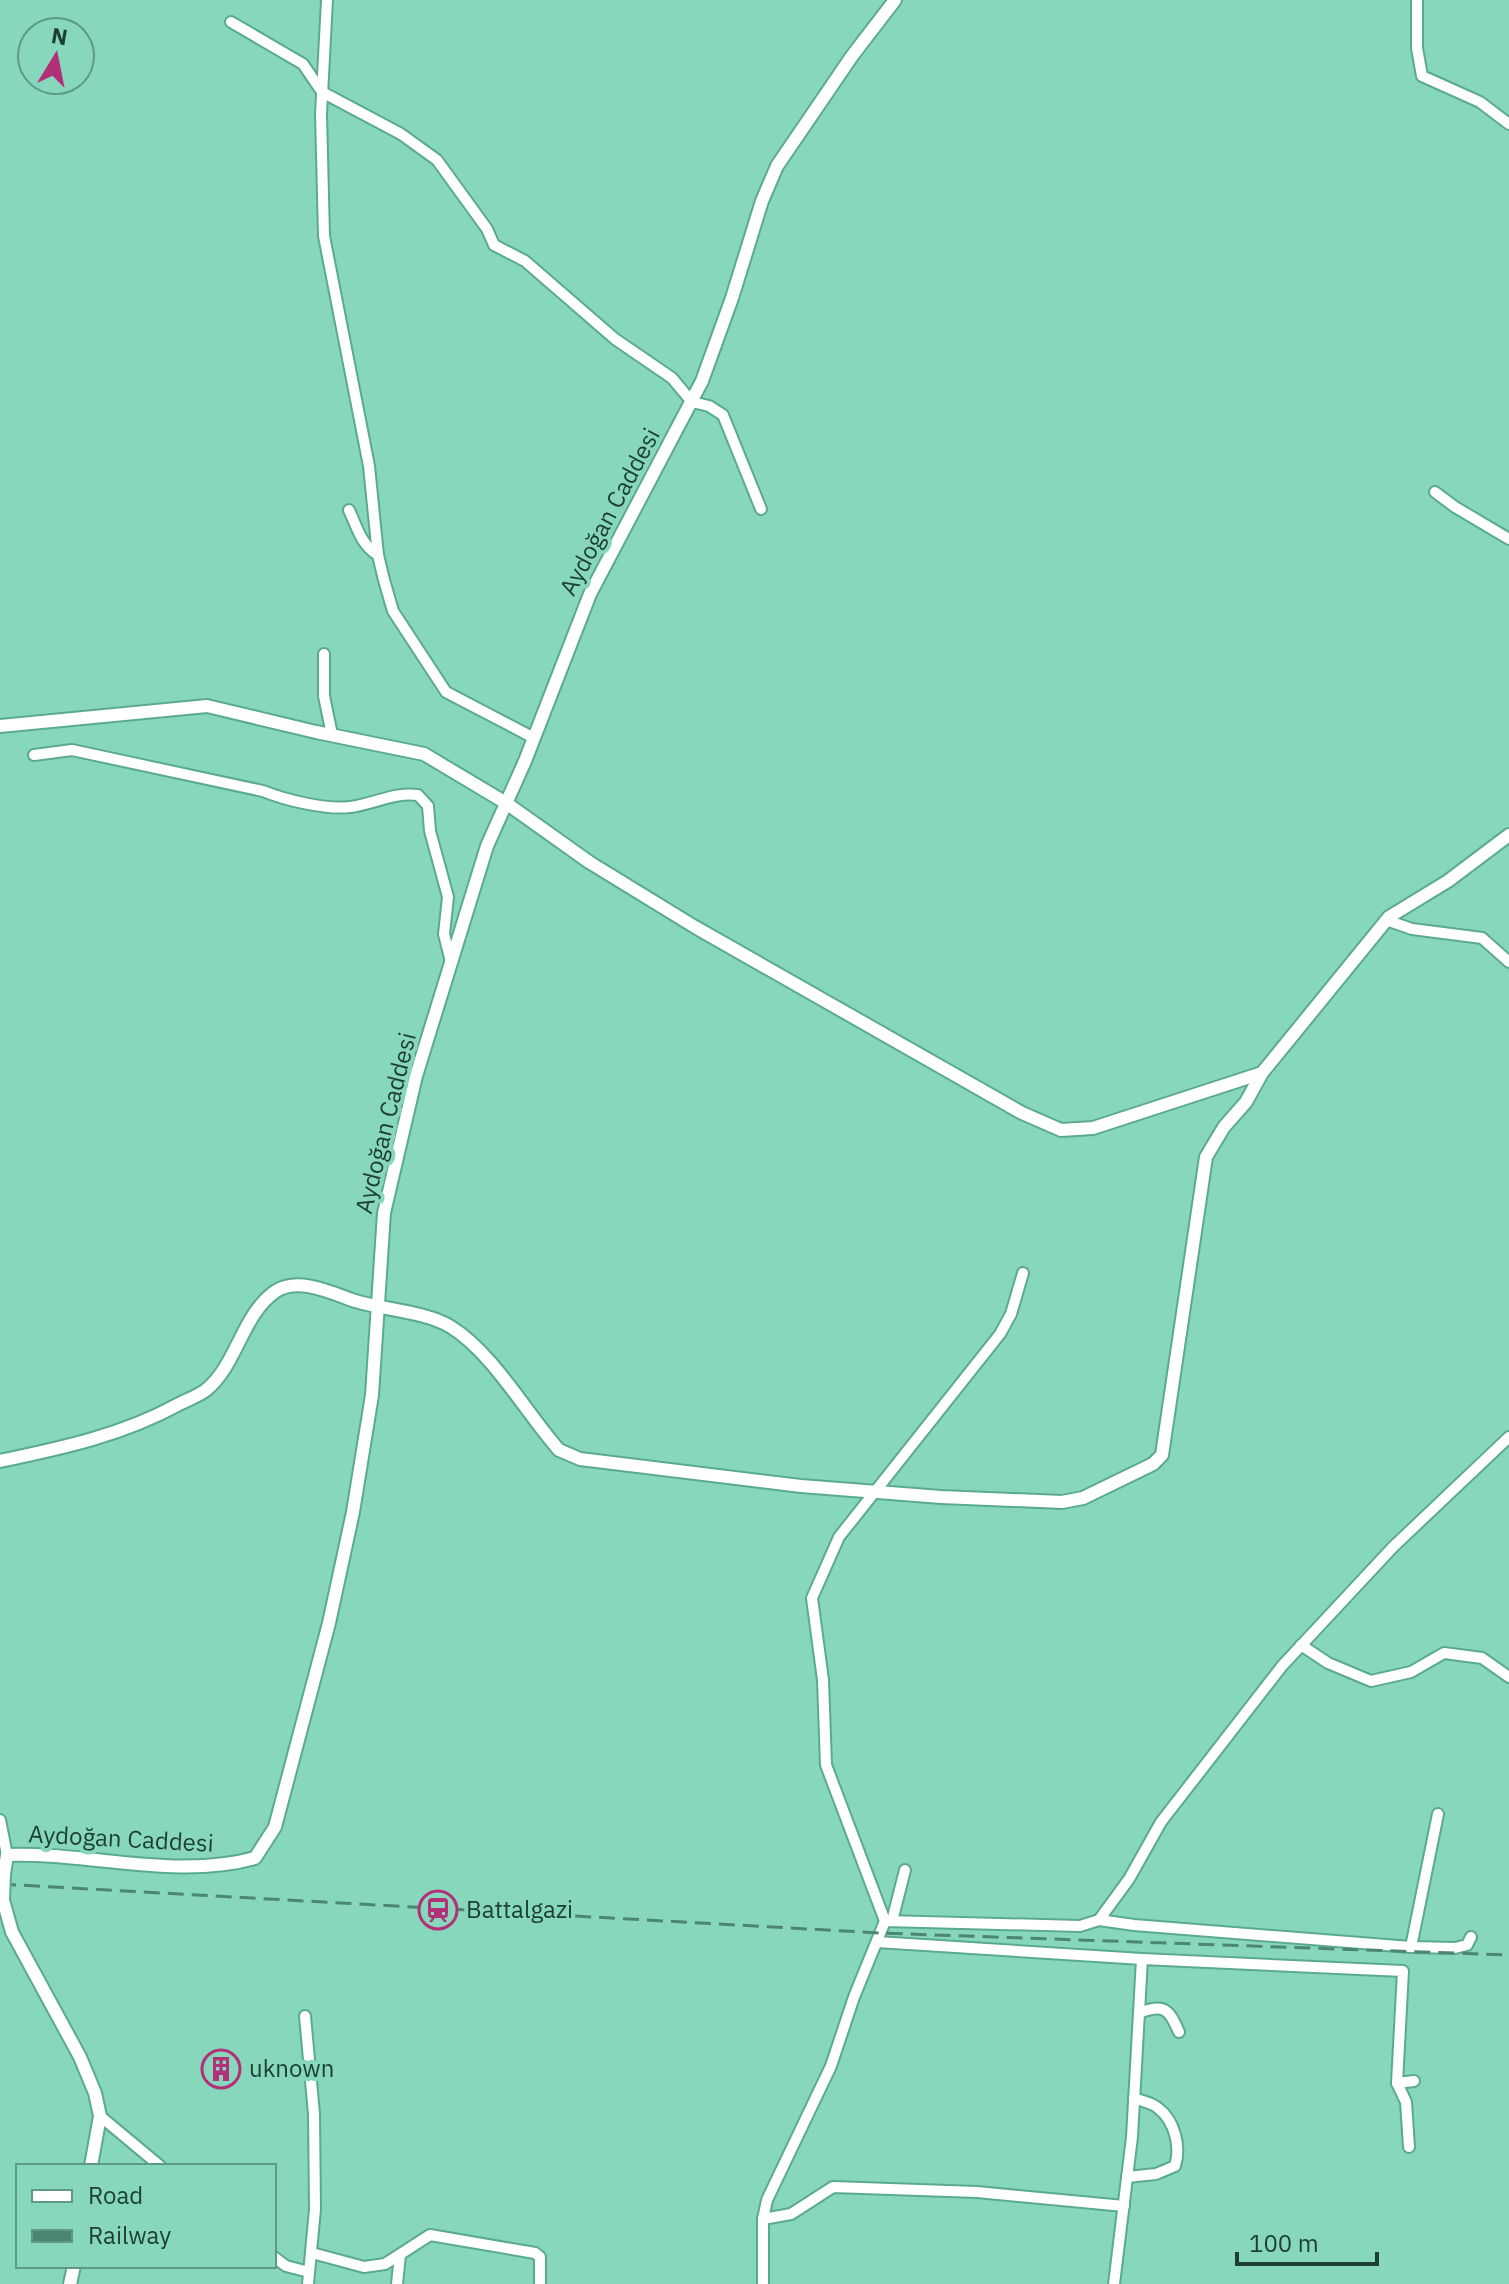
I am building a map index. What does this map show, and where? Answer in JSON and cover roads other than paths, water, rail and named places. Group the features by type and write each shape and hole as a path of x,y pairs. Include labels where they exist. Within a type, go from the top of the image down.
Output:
{"street":[{"path":"327,0 322,92 324,236 369,466 378,555 393,611 446,692 534,738"},
{"name":"Aydoğan Caddesi","path":"91,2164 100,2116 95,2093 80,2057 12,1932 3,1900 7,1855 39,1854 189,1866 227,1866 255,1858 275,1827 329,1623 353,1512 372,1395 384,1213 416,1076 487,846 534,738 590,594 702,381 762,201 777,166 852,56 895,0"},
{"path":"1417,0 1417,48 1422,76 1507,118"},
{"path":"231,22 303,64 322,92 401,134 437,160 487,229 494,245 525,261 615,339 672,378 692,402 709,406 723,415 761,509"},
{"path":"1435,492 1509,539"},
{"path":"349,510 362,540 378,555"},
{"path":"324,654 324,696 332,735"},
{"path":"0,726 207,706 424,754 506,803 589,862 695,927 1022,1113 1061,1130 1093,1128 1262,1073"},
{"path":"34,755 72,750 263,791 286,800 349,807 400,793 418,795 428,806 430,831 448,897 444,934 451,964"},
{"path":"0,1461 90,1440 151,1420 207,1389 229,1360 262,1303 289,1285 318,1289 376,1308 413,1314 450,1326 474,1345 559,1450 580,1459 801,1486 941,1497 1062,1502 1083,1498 1153,1464 1162,1455 1206,1157 1224,1127 1246,1102 1262,1073 1386,920 1448,881 1509,835"},
{"path":"1386,920 1412,929 1482,938 1509,962"},
{"path":"888,1921 826,1765 823,1680 812,1598 839,1537 1000,1334 1011,1314 1023,1273"},
{"path":"1099,1920 1129,1879 1161,1822 1282,1666 1393,1547 1509,1437"},
{"path":"1301,1645 1328,1663 1371,1681 1411,1672 1444,1653 1482,1658 1509,1677"},
{"path":"1411,1947 1438,1814"},
{"path":"0,1820 7,1855"},
{"path":"763,2284 763,2219 767,2200 831,2066 905,1870"},
{"path":"888,1921 1080,1926 1099,1920 1150,1927 1411,1947 1455,1948 1467,1945 1471,1937"},
{"path":"877,1942 1403,1971 1397,2083 1406,2102 1409,2147"},
{"path":"1114,2284 1134,2098 1142,1959"},
{"path":"1139,2013 1153,2007 1165,2009 1172,2015 1179,2032"},
{"path":"276,2258 309,2278 314,2114 305,2016"},
{"path":"1397,2083 1414,2081"},
{"path":"1127,2177 1156,2174 1175,2166 1179,2154 1175,2130 1158,2107 1134,2098"},
{"path":"100,2116 158,2164"},
{"path":"763,2219 791,2214 833,2187 977,2192 1124,2206"},
{"path":"312,2253 364,2267 385,2264 430,2235 535,2253 540,2257 540,2284"},
{"path":"397,2284 400,2255"}],"railway":[{"path":"0,1884 880,1933 1509,1955"}],"place":[{"name":"Battalgazi","path":"438,1910"},
{"name":"uknown","path":"221,2069"}]}
